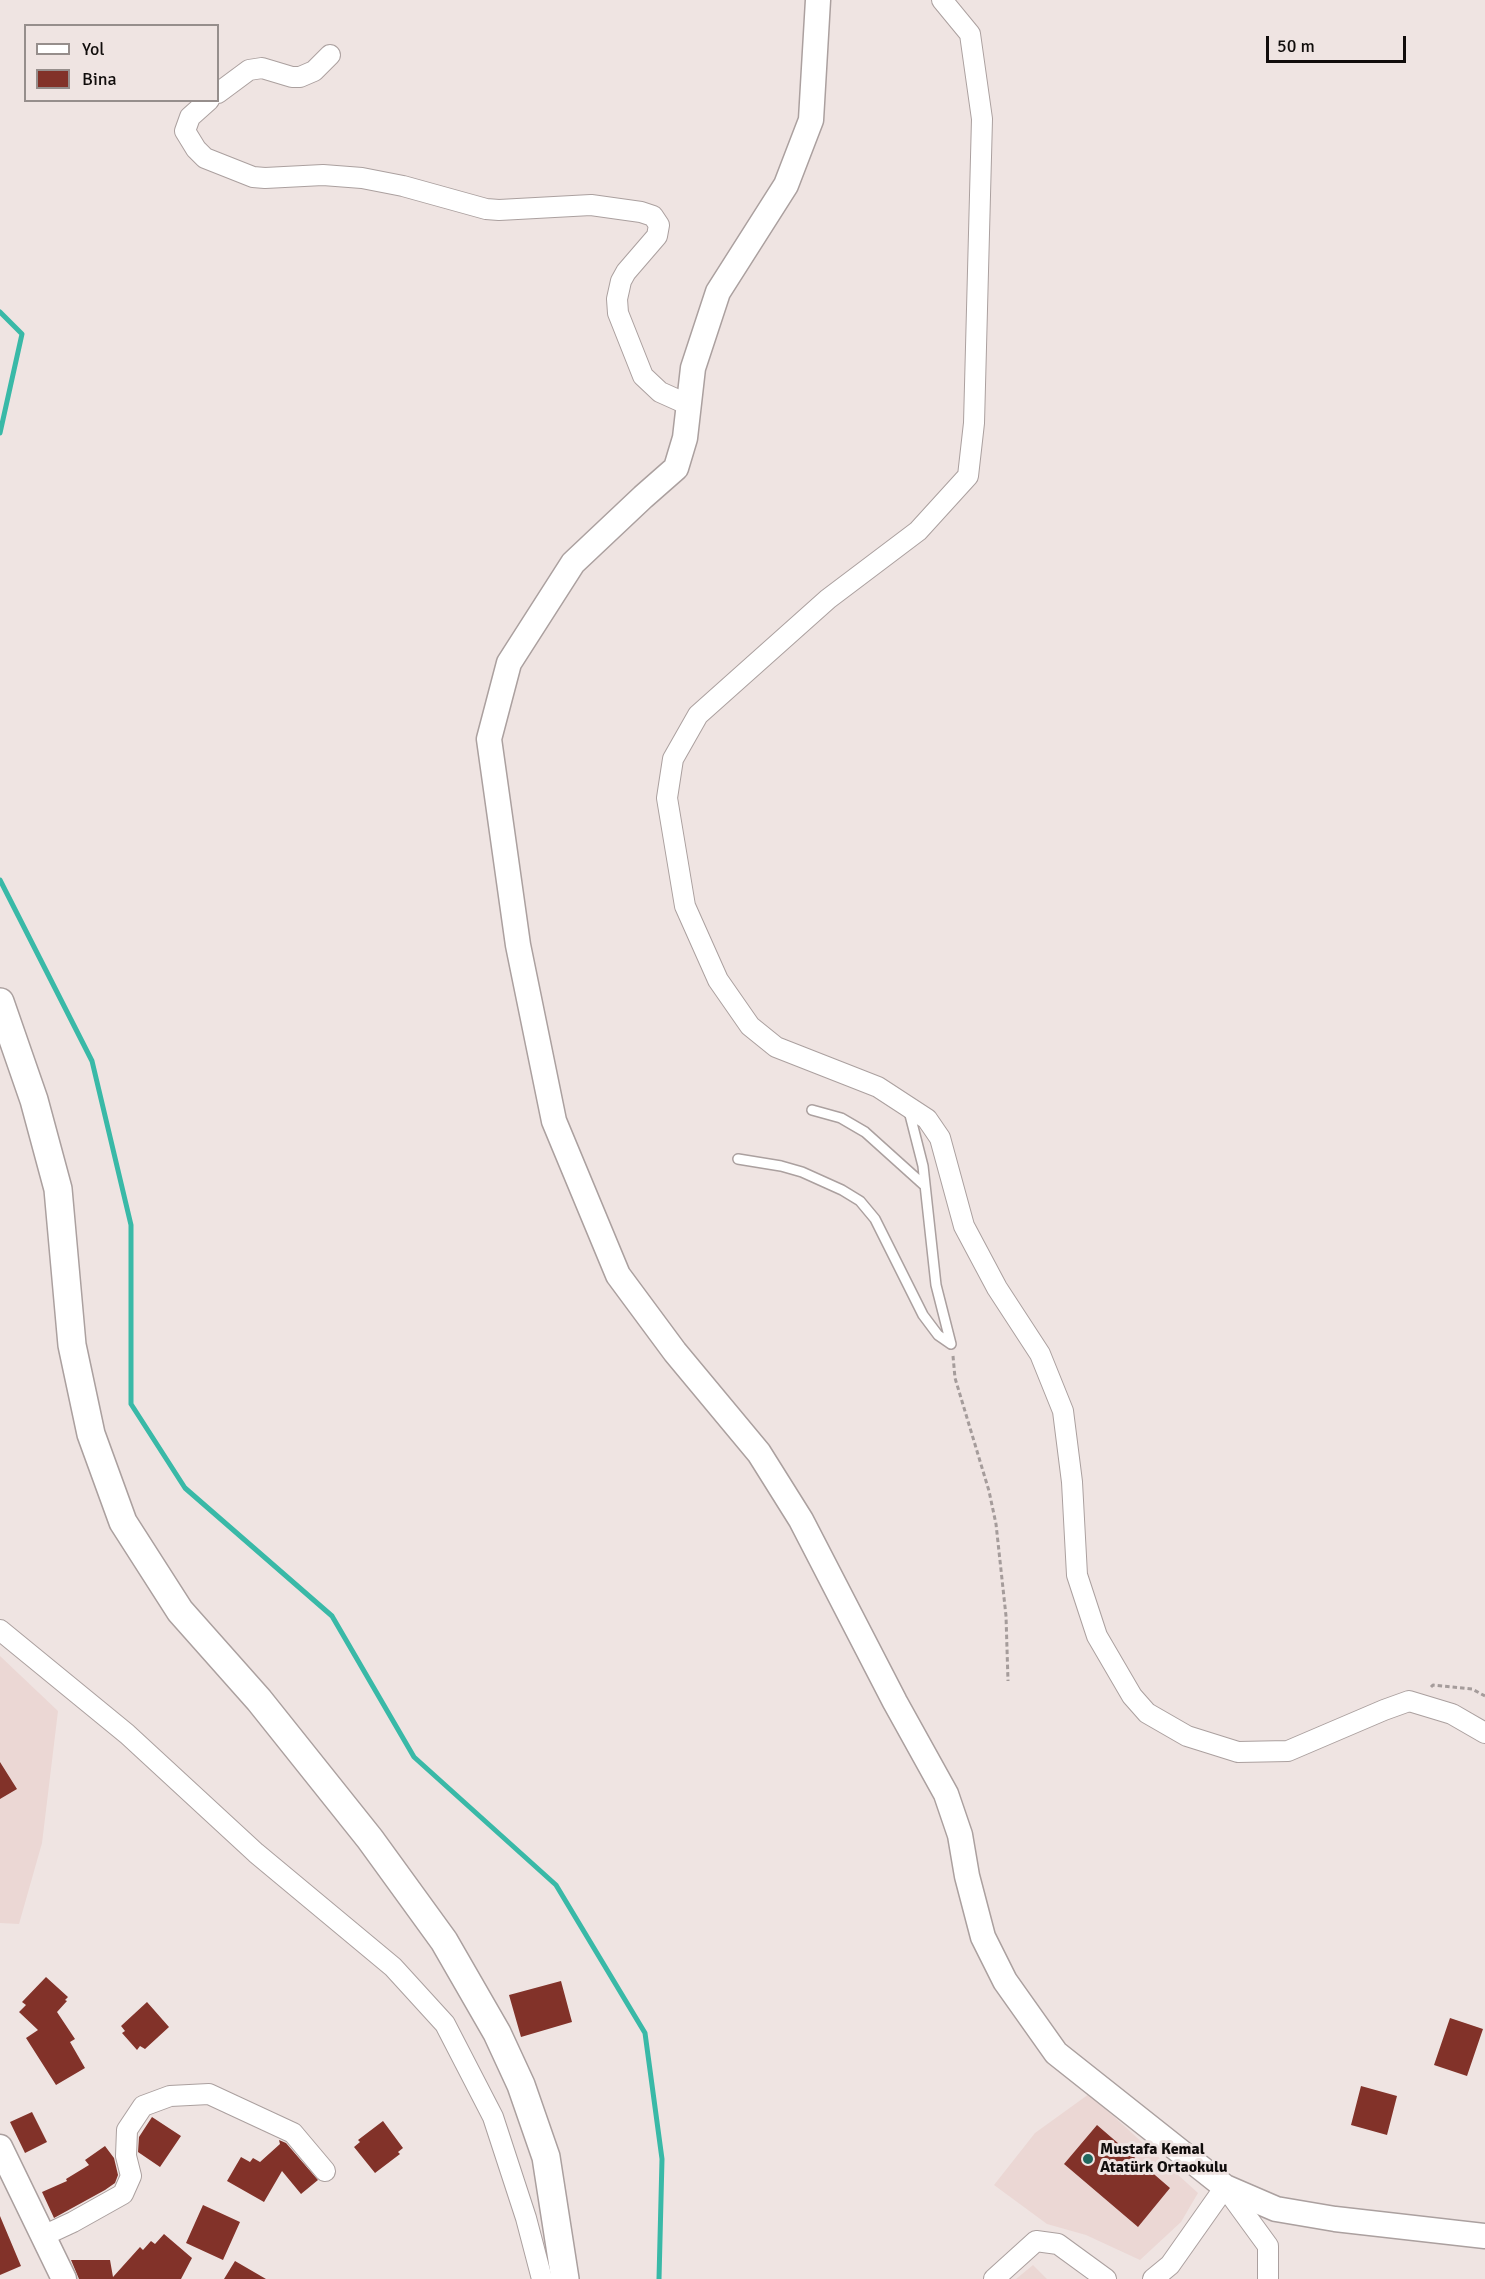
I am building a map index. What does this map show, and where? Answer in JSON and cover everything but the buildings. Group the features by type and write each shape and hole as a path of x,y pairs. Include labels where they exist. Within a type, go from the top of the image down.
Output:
{"main road":[{"path":"0,1002 34,1100 58,1189 72,1345 91,1434 123,1522 180,1611 259,1700 363,1829 444,1941 497,2033 525,2095 546,2157 565,2279"}],"street":[{"path":"818,0 811,120 786,185 718,292 693,368 685,438 676,468 573,563 509,663 489,739 518,945 554,1121 618,1275 675,1352 759,1453 801,1520 895,1702 946,1794 960,1835 967,1876 983,1938 1005,1981 1056,2052 1225,2187 1276,2209 1335,2219 1485,2236"},
{"path":"942,0 970,34 982,119 974,423 968,476 918,531 828,599 698,716 673,759 667,798 685,906 718,980 750,1026 776,1047 878,1087 927,1119 940,1138 964,1226 998,1288 1040,1354 1063,1411 1072,1482 1077,1575 1097,1636 1132,1696 1147,1713 1187,1736 1238,1752 1288,1751 1409,1701 1452,1714 1485,1733"},
{"path":"219,92 249,70 262,69 300,77 314,71 330,55"},
{"path":"206,102 190,117 185,131 196,149 206,158 253,177 323,175 362,178 403,186 493,210 513,211 591,205 648,213 653,216 658,225 657,236 621,281 617,299 618,313 643,376 660,392 689,405"},
{"path":"0,1630 127,1734 256,1853 393,1967 445,2024 493,2117 526,2218 542,2279"},
{"path":"43,2235 123,2194 131,2176 126,2156 127,2130 142,2106 170,2096 209,2094 293,2133 325,2171"},
{"path":"0,2147 64,2279"},
{"path":"1153,2279 1170,2265 1225,2187"},
{"path":"1225,2187 1268,2246 1268,2279"},
{"path":"994,2279 1036,2241 1058,2244 1106,2279"}],"lane":[{"path":"908,1105 923,1166 936,1285 951,1344"},
{"path":"812,1110 841,1118 866,1132 925,1186"},
{"path":"738,1159 802,1172 860,1201 875,1219 923,1315 938,1335 951,1344"}],"path":[{"path":"951,1344 955,1378 989,1491 996,1524 1006,1616 1008,1681"},
{"path":"1409,1701 1433,1685 1473,1689 1485,1696"}],"shaded area":[{"path":"0,1656 58,1711 42,1843 19,1924 0,1923"},
{"name":"Mustafa Kemal Atatürk Ortaokulu","path":"1089,2094 1198,2193 1181,2222 1140,2260 1086,2235 1047,2224 994,2185 1035,2133"},
{"path":"1033,2265 1047,2279 1016,2279"}],"waterway":[{"path":"0,312 22,334 0,433"},
{"path":"0,880 92,1061 131,1225 131,1404 185,1488 332,1616 414,1757 556,1885 645,2033 662,2159 659,2279"}],"place":[{"name":"Mustafa Kemal Atatürk Ortaokulu","path":"1088,2159"}]}
